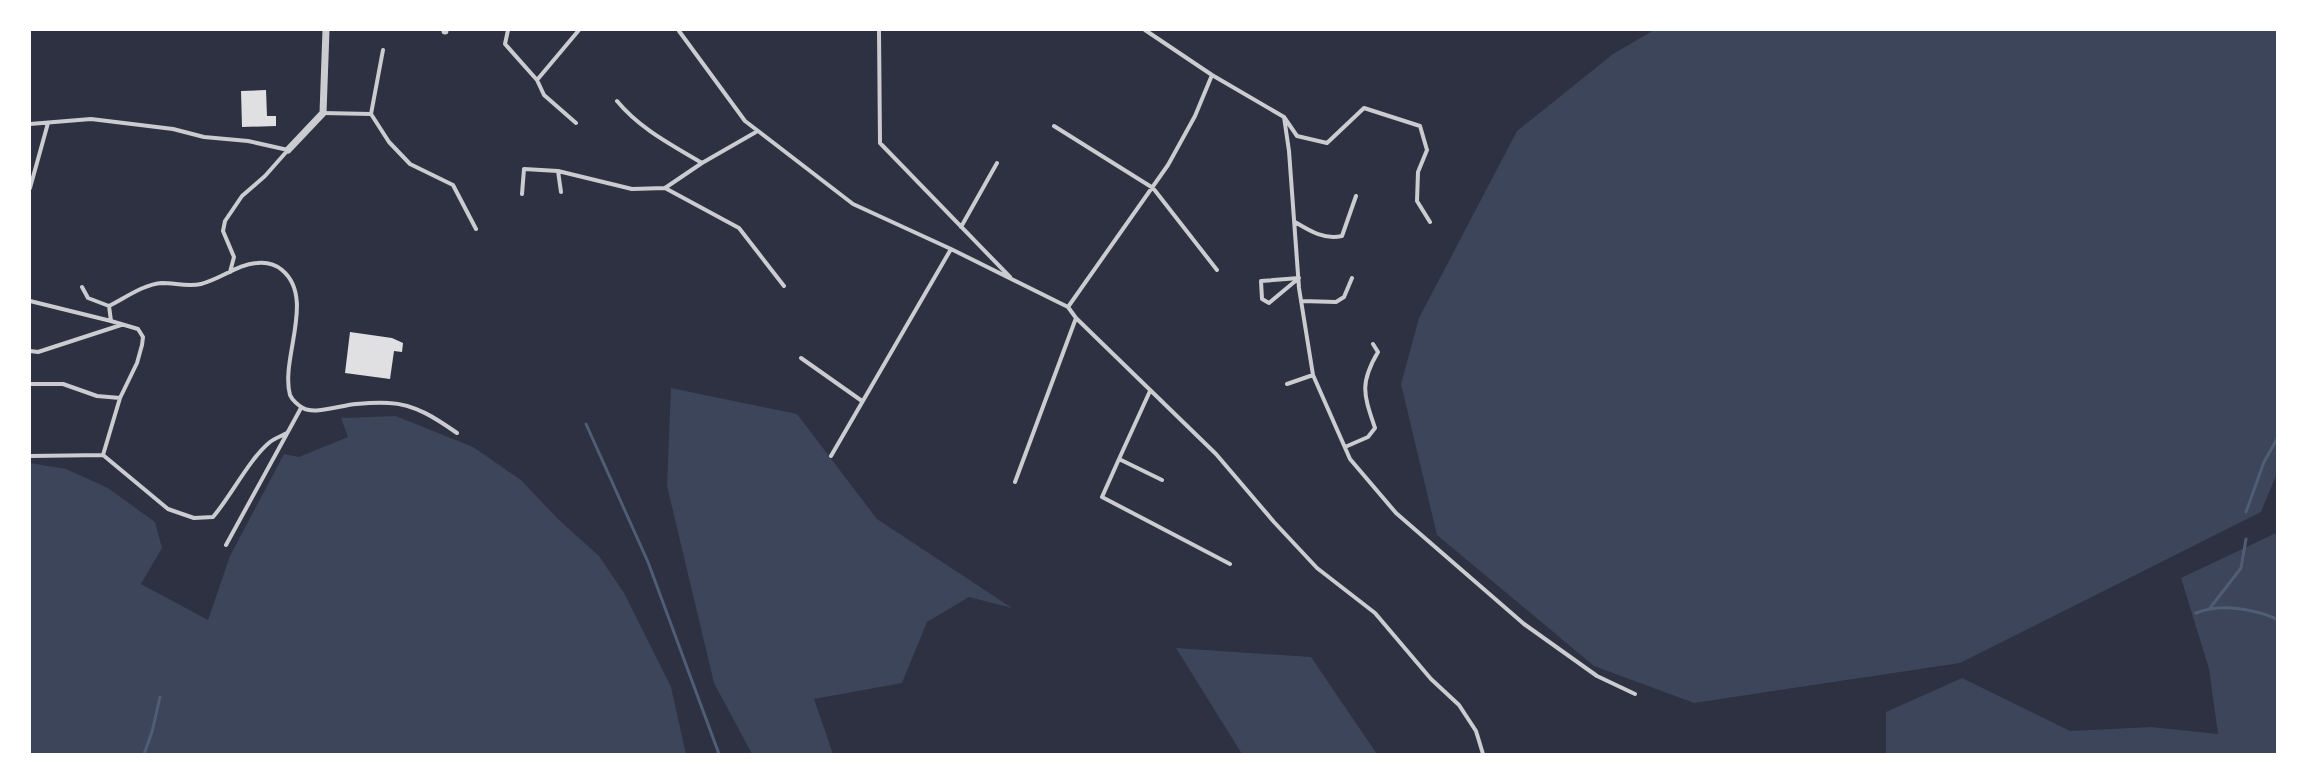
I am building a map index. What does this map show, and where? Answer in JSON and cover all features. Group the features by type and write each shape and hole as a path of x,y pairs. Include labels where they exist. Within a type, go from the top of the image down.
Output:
{"street":[{"path":"230,273 234,257 223,231 225,220 242,196 265,176 322,113 326,30"},
{"path":"508,30 505,44 537,80 544,95 576,123"},
{"path":"537,80 579,30"},
{"path":"680,30 679,31 703,65 745,121 756,132 853,204 951,249 1068,307 1076,318 1216,454 1274,522 1317,568 1375,613 1431,680 1459,705 1476,731 1483,754"},
{"path":"880,30 880,143 1012,280"},
{"path":"1145,30 1212,75 1284,118 1297,136 1327,143 1364,108 1420,126 1427,150 1418,172 1417,201 1430,222"},
{"path":"383,50 371,114 389,142 410,164 453,185 476,229"},
{"path":"1068,307 1153,188 1195,116 1212,75"},
{"path":"617,101 630,116 663,140 702,163"},
{"path":"322,113 371,114"},
{"path":"1284,118 1289,151 1299,278 1313,375 1350,459 1396,513 1524,624 1597,676 1635,694"},
{"path":"30,124 91,119 173,129 204,137 248,141 288,150"},
{"path":"30,188 48,123"},
{"path":"1054,126 1153,188 1217,270"},
{"path":"665,188 702,163 756,132"},
{"path":"961,227 997,163"},
{"path":"522,194 524,169 558,171 632,189 665,188 739,228 784,286"},
{"path":"558,171 561,192"},
{"path":"1295,222 1316,234 1333,238 1342,236 1356,196"},
{"path":"831,456 951,249"},
{"path":"82,287 88,298 109,306 150,285 162,283 183,285 201,284 230,273 242,266 259,262 276,265 290,277 296,295 296,319 289,380 291,397 301,408 314,411 356,404 390,403 410,406 433,417 457,433"},
{"path":"1299,278 1269,303 1262,299 1261,281 1299,278"},
{"path":"1302,301 1336,302 1344,297 1352,278"},
{"path":"30,301 138,329 143,337 137,363 120,398 103,455"},
{"path":"109,306 111,321"},
{"path":"1015,482 1076,318"},
{"path":"30,351 38,352 121,324"},
{"path":"1345,447 1368,436 1375,428 1365,394 1365,377 1378,352 1373,344"},
{"path":"801,358 862,401"},
{"path":"1287,384 1313,375"},
{"path":"30,384 63,384 97,396 120,398"},
{"path":"1150,391 1102,497 1230,564"},
{"path":"226,545 301,408"},
{"path":"30,456 103,455 168,509 194,518 213,517 227,501 246,471 270,442 287,433"},
{"path":"1119,459 1162,480"}],"shaded area":[{"path":"1654,30 2277,30 2277,473 2261,512 1960,663 1694,703 1594,666 1437,535 1401,384 1419,318 1517,131 1613,54"},
{"path":"671,388 797,414 877,519 1012,608 969,597 927,622 902,683 814,699 833,754 752,754 714,683 667,486"},
{"path":"396,416 473,447 521,480 558,519 599,556 624,593 671,687 686,754 30,754 30,463 66,469 108,488 155,522 162,548 141,584 208,620 230,556 284,454 299,457 348,437 341,418"},
{"path":"2276,533 2277,754 1886,754 1886,712 1962,678 2070,731 2151,727 2218,734 2209,669 2181,578"},
{"path":"1176,648 1311,657 1377,754 1242,754"}],"building":[{"path":"266,90 267,116 276,116 276,126 242,127 241,91"},
{"path":"350,332 392,338 403,343 402,352 394,351 390,379 345,373"}],"waterway":[{"path":"586,424 648,562 719,754"},
{"path":"2246,512 2264,462 2277,439"},
{"path":"2210,608 2241,568 2246,539"},
{"path":"2196,613 2216,608 2237,608 2258,612 2277,619"},
{"path":"144,754 152,732 160,697"}]}
